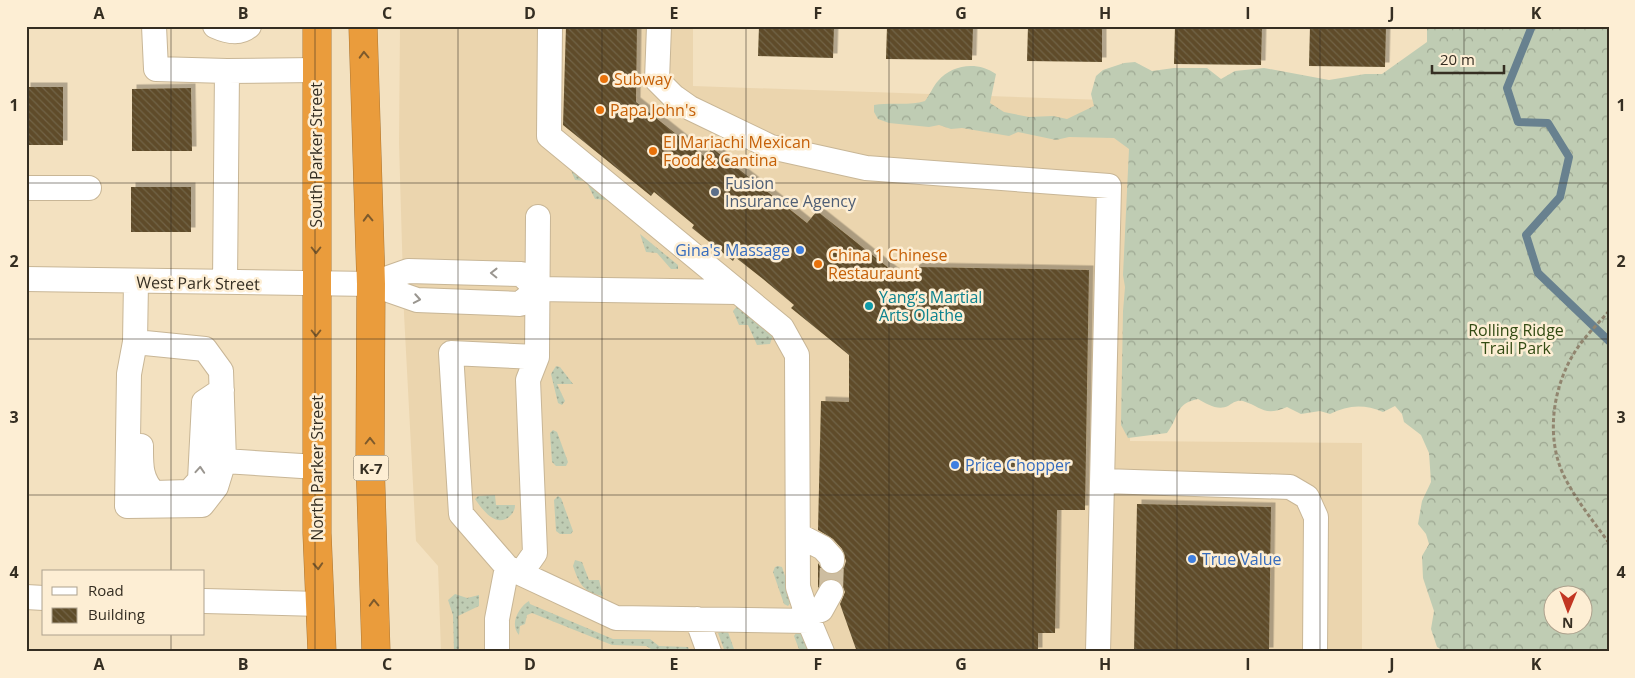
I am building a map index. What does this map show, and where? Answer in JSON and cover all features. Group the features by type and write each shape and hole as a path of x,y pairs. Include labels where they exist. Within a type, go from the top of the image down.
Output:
{"highway":[{"name":"South Parker Street","path":"316,284 317,26"},
{"name":"K-7","path":"363,26 370,284 370,459 376,652"},
{"name":"North Parker Street","path":"316,284 317,467 322,652"}],"street":[{"path":"154,26 156,69 227,71 316,70"},
{"path":"215,26 231,32 241,31 249,26"},
{"path":"550,26 549,136 782,328 797,355 798,587 822,652"},
{"path":"659,26 658,80 673,96 690,108 771,147 866,168 1109,186 1098,652"},
{"path":"225,282 227,71"},
{"path":"26,188 89,188"},
{"path":"497,652 497,619 514,570 535,554 528,380 537,356 538,217"},
{"name":"West Park Street","path":"26,279 370,284 417,300 520,304 537,289"},
{"path":"135,342 205,349 221,371 224,461 216,487 202,505 127,506 129,374 135,342 136,282"},
{"path":"537,289 738,292"},
{"path":"537,356 451,353 461,514 514,570 616,618 808,618 821,610 831,592"},
{"path":"129,374 141,386 141,468 145,484 154,492 189,492 200,480 204,402 222,390"},
{"path":"224,461 317,467"},
{"path":"1103,481 1290,487 1308,497 1316,517 1315,652"},
{"path":"798,535 823,548 832,558 832,562"},
{"path":"26,597 42,598"},
{"path":"205,601 320,604"},
{"path":"697,619 709,652"}],"path":[{"path":"1609,311 1573,354 1557,388 1553,416 1555,439 1563,474 1576,499 1609,543"}],"shaded area":[{"path":"400,26 693,26 693,86 1134,101 1130,441 1362,443 1362,652 441,652 438,566 416,541 404,314 399,143"}],"green space":[{"name":"Rolling Ridge Trail Park","path":"1427,26 1609,26 1609,652 1445,652 1437,647 1431,629 1434,611 1423,578 1422,556 1429,544 1426,534 1418,524 1422,501 1431,482 1429,453 1421,435 1404,422 1402,414 1395,406 1383,412 1363,407 1350,407 1330,414 1320,411 1301,414 1287,407 1268,411 1243,401 1220,408 1198,399 1190,401 1181,407 1167,433 1128,438 1121,425 1125,287 1123,275 1129,149 1114,138 1069,137 1056,140 1018,132 1009,136 962,128 951,129 939,125 929,127 889,123 878,119 874,112 874,105 925,101 936,83 944,75 966,66 981,67 996,74 990,103 1004,112 1029,117 1053,116 1067,119 1094,106 1091,94 1096,76 1103,70 1124,63 1135,62 1152,71 1174,68 1207,68 1221,79 1235,71 1264,68 1329,80 1365,74 1382,74 1427,42"},
{"path":"569,165 609,200 595,199 586,181 575,180"},
{"path":"640,234 678,265 678,269 671,269 657,253 646,252"},
{"path":"738,305 773,335 770,344 757,345 748,325 739,325 733,311"},
{"path":"556,366 560,367 573,384 557,384 565,401 562,405 558,403 551,374"},
{"path":"553,430 557,432 568,462 566,466 556,466 552,462 550,433"},
{"path":"495,495 496,505 515,505 513,513 505,519 495,519 490,516 475,499 478,496"},
{"path":"558,496 561,498 573,531 571,534 560,534 556,531 554,500"},
{"path":"575,560 582,562 589,580 599,580 603,596 591,593 583,587 573,566"},
{"path":"775,567 782,567 793,600 788,606 784,604 773,572"},
{"path":"455,594 467,598 479,595 479,606 458,616 459,652 454,652 453,615 448,600"},
{"path":"529,601 530,604 613,639 650,639 659,646 688,647 690,652 656,652 646,646 612,645 532,613 527,615 525,624 520,626 519,635 515,626 516,616"},
{"path":"726,630 735,652 725,652 718,633"},
{"path":"801,632 810,652 800,652 794,636 796,633"}],"building":[{"name":"Price Chopper","path":"566,26 637,26 636,102 705,157 712,148 807,223 817,211 905,281 917,267 1089,270 1085,510 1057,510 1055,633 1038,633 1038,652 857,652 840,604 845,592 842,585 837,580 830,578 824,581 818,588 818,563 825,573 832,575 844,568 846,561 842,549 833,539 818,530 821,401 849,402 849,355 791,308 794,305 763,279 735,257 733,261 692,228 694,225 654,192 651,196 563,125"},
{"path":"759,26 834,26 833,58 758,56"},
{"path":"887,26 973,26 972,60 886,59"},
{"path":"1028,26 1102,26 1102,62 1027,61"},
{"path":"1175,26 1262,26 1261,65 1174,64"},
{"path":"1310,26 1386,26 1385,67 1309,66"},
{"path":"26,87 63,87 63,145 26,145"},
{"path":"191,88 192,151 132,151 132,89"},
{"path":"131,187 191,187 191,232 131,232"},
{"name":"True Value","path":"1137,504 1271,507 1269,652 1134,652"}],"waterway":[{"path":"1532,26 1507,88 1518,122 1548,123 1569,157 1560,197 1526,235 1538,273 1609,341"}],"tunnel":[{"path":"831,592 832,561"}],"place":[{"name":"Subway","path":"604,79"},
{"name":"Papa John's","path":"600,110"},
{"name":"El Mariachi Mexican Food & Cantina","path":"653,151"},
{"name":"Fusion Insurance Agency","path":"715,192"},
{"name":"Gina's Massage","path":"800,250"},
{"name":"China 1 Chinese Restauraunt","path":"818,264"},
{"name":"Yang’s Martial Arts Olathe","path":"869,306"},
{"name":"Price Chopper","path":"955,465"},
{"name":"True Value","path":"1192,559"}]}
